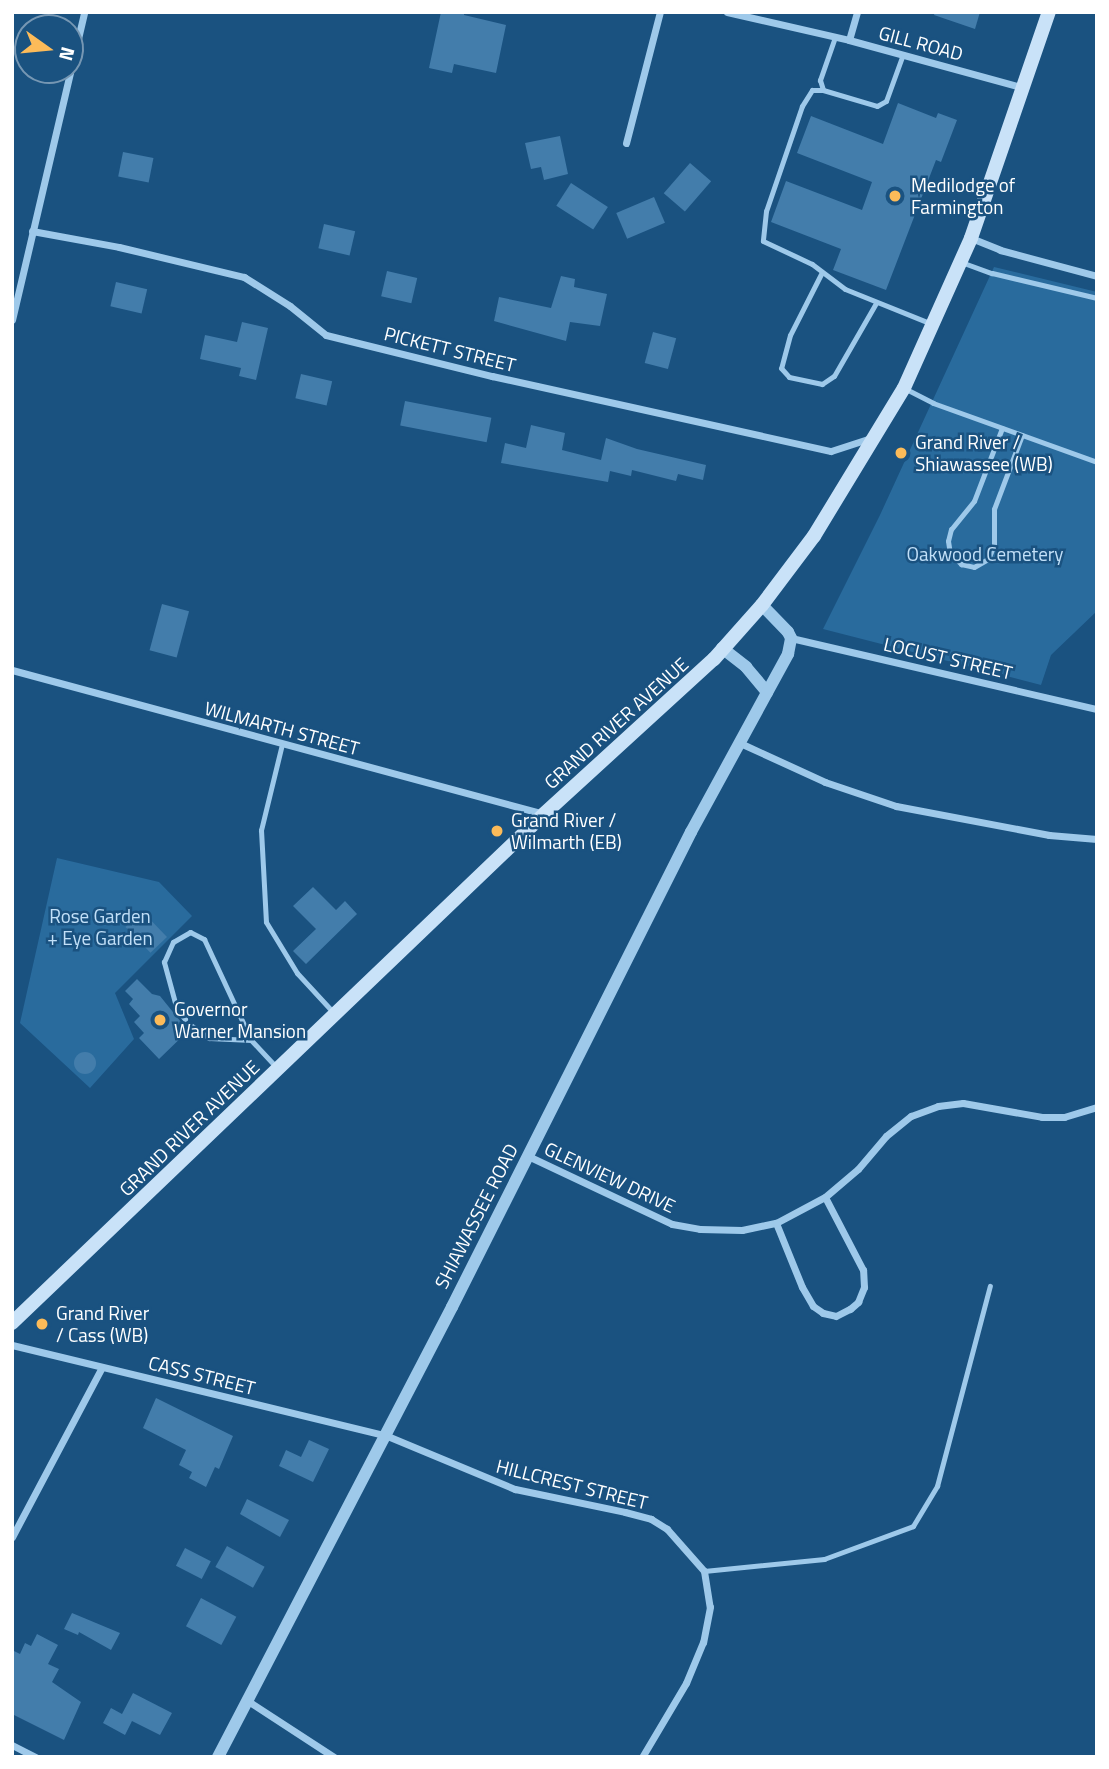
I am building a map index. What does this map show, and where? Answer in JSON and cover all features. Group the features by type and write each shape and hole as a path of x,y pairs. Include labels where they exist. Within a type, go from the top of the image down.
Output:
{"main road":[{"name":"GRAND RIVER AVENUE","path":"12,1323 544,814 723,648 762,605 814,536 904,388 971,238 1024,88 1046,13"}],"street":[{"path":"12,320 84,12"},
{"path":"626,143 660,12"},
{"name":"GILL ROAD","path":"727,12 849,40 1024,88"},
{"path":"849,40 858,12"},
{"name":"PICKETT STREET","path":"32,231 133,250 244,277 290,306 326,335 492,376 831,451 876,436"},
{"path":"971,238 1000,250 1097,276"},
{"path":"762,605 782,624 791,638"},
{"name":"SHIAWASSEE ROAD","path":"218,1757 528,1156 691,832 788,654 791,638"},
{"name":"LOCUST STREET","path":"791,638 1097,709"},
{"path":"723,648 746,667 767,692"},
{"name":"WILMARTH STREET","path":"12,670 544,814"},
{"path":"740,743 825,782 896,806 1049,835 1097,839"},
{"name":"GLENVIEW DRIVE","path":"528,1156 673,1224 700,1229 742,1230 776,1223 825,1197 858,1169 886,1136 911,1116 938,1105 963,1102 1053,1117 1097,1107"},
{"path":"776,1223 802,1287 813,1306 823,1313 836,1316 850,1309 858,1302 864,1287 863,1270 825,1197"},
{"name":"CASS STREET","path":"12,1345 385,1435"},
{"path":"12,1537 102,1367"},
{"name":"HILLCREST STREET","path":"385,1435 515,1489 651,1518 667,1529 704,1571"},
{"path":"642,1757 686,1683 703,1642 710,1607 704,1571"},
{"path":"248,1701 334,1757"},
{"path":"12,1745 36,1757"}],"lane":[{"path":"823,90 820,80 835,37"},
{"path":"903,54 886,101 877,106 823,90 812,90 802,106 766,211 762,236 763,241 812,264 821,274 876,303 933,324"},
{"path":"961,262 992,273 1097,298"},
{"path":"821,274 790,335 781,368 789,377 822,384 834,376 876,303"},
{"path":"904,388 933,403 1097,462"},
{"path":"1002,428 974,501 951,529 948,541 950,553 961,564 974,567 988,559 994,545 994,509 1023,435"},
{"path":"282,744 261,830 264,913 276,941 297,973 335,1014"},
{"path":"185,1019 177,1010 164,962 173,942 190,932 204,940 251,1040 278,1069"},
{"path":"192,1026 209,1038 251,1040"},
{"path":"704,1571 824,1559 913,1526 937,1486 990,1286"}],"green space":[{"name":"Oakwood Cemetery","path":"994,267 1097,292 1097,611 1051,655 1041,685 823,629 880,515"},
{"name":"Rose Garden + Eye Garden","path":"57,858 159,882 192,916 115,993 134,1039 90,1088 20,1023"}],"building":[{"path":"441,12 464,12 464,15 506,25 496,73 454,64 452,73 429,68"},
{"path":"935,12 980,12 975,29 934,15"},
{"name":"Medilodge of Farmington","path":"898,103 936,118 938,113 957,120 941,162 936,160 886,290 833,270 841,249 771,222 786,181 862,210 872,182 797,153 811,116 883,144"},
{"path":"560,136 568,174 544,180 541,167 531,169 525,143"},
{"path":"123,152 153,158 149,182 118,177"},
{"path":"690,163 711,181 685,212 664,193"},
{"path":"571,183 608,207 593,230 556,206"},
{"path":"654,197 665,223 627,239 616,213"},
{"path":"324,224 355,231 350,256 318,248"},
{"path":"387,271 417,278 411,303 381,296"},
{"path":"561,276 575,279 574,287 607,294 600,326 570,322 566,341 494,321 499,297 551,308"},
{"path":"116,282 147,289 142,314 110,306"},
{"path":"242,322 268,328 256,380 239,376 241,368 200,359 205,335 237,342"},
{"path":"653,332 676,338 668,369 645,363"},
{"path":"301,374 332,381 327,406 295,398"},
{"path":"405,401 491,418 487,442 400,426"},
{"path":"531,425 565,433 562,450 601,460 606,438 637,449 706,465 703,480 678,474 676,481 632,470 631,476 610,471 608,482 501,463 505,443 526,448"},
{"path":"162,604 189,611 177,658 150,650"},
{"path":"313,887 336,910 345,901 357,914 306,964 293,951 316,929 293,906"},
{"path":"142,911 167,937 150,953 125,927"},
{"name":"Governor Warner Mansion","path":"137,979 152,994 160,996 181,1022 187,1024 189,1030 159,1059 139,1038 144,1033 134,1022 140,1016 129,1004 133,999 125,991"},
{"path":"85,1052 93,1055 96,1063 93,1071 85,1074 77,1071 74,1063 77,1055"},
{"path":"156,1398 233,1436 219,1469 215,1467 206,1487 189,1478 192,1472 179,1465 186,1450 143,1428"},
{"path":"309,1440 329,1449 313,1482 279,1466 286,1450 301,1457"},
{"path":"247,1499 289,1520 280,1537 240,1514"},
{"path":"227,1546 265,1567 253,1588 215,1567"},
{"path":"185,1548 211,1561 202,1579 176,1566"},
{"path":"201,1598 236,1617 221,1645 186,1626"},
{"path":"72,1613 120,1633 111,1650 79,1632 78,1635 64,1629"},
{"path":"37,1634 58,1645 48,1664 59,1669 52,1682 81,1702 64,1740 12,1714 12,1650 20,1654 25,1643 31,1646"},
{"path":"133,1693 172,1713 160,1735 132,1721 125,1735 103,1723 111,1708 122,1714"}],"place":[{"name":"Medilodge of Farmington","path":"895,196"},
{"name":"Grand River / Shiawassee (WB)","path":"901,453"},
{"name":"Grand River / Wilmarth (EB)","path":"497,831"},
{"name":"Governor Warner Mansion","path":"160,1020"},
{"name":"Grand River / Cass (WB)","path":"42,1324"}]}
